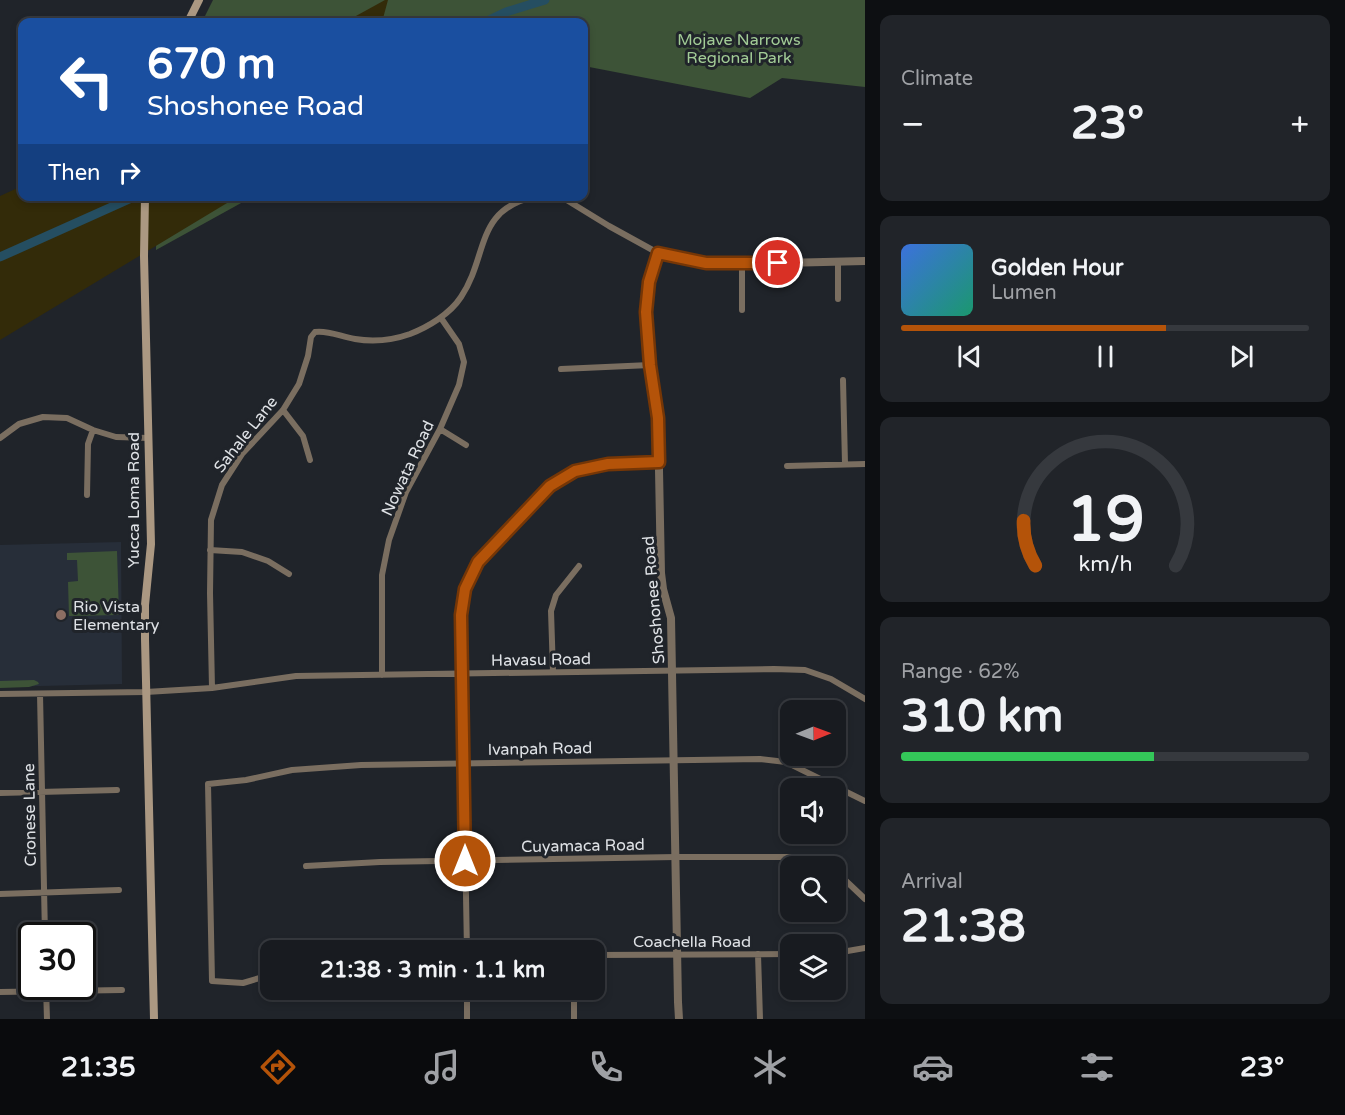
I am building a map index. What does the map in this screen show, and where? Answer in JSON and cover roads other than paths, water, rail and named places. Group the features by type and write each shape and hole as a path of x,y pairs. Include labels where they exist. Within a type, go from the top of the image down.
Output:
{"main road":[{"path":"190,18 199,0"},
{"name":"Yucca Loma Road","path":"145,201 151,544 145,605 154,1019"}],"street":[{"path":"441,318 461,298 474,271 488,229 502,212 520,201"},
{"path":"568,201 658,253 706,263 865,261"},
{"name":"Shoshonee Road","path":"658,253 649,282 646,312 650,365 658,418 661,573 671,618 679,1019"},
{"path":"838,261 838,299"},
{"path":"742,264 742,310"},
{"name":"Sahale Lane","path":"212,688 211,520 222,485 242,454 283,410 299,384 311,337 322,331 355,339 386,340 410,334 441,318"},
{"name":"Nowata Road","path":"382,675 382,575 389,540 406,492 440,429 459,385 464,362 459,344 441,318"},
{"path":"561,369 650,365"},
{"path":"843,380 845,464"},
{"path":"283,410 303,436 310,460"},
{"path":"0,438 19,424 43,417 67,418 116,437 149,438"},
{"path":"440,429 466,445"},
{"path":"87,495 88,444 93,430"},
{"path":"467,940 461,615 465,589 478,562 550,486 575,471 608,464 659,462"},
{"path":"787,466 865,464"},
{"path":"210,550 242,552 268,561 289,574"},
{"path":"553,672 551,611 556,595 579,566"},
{"name":"Havasu Road","path":"0,694 146,692 212,688 296,676 774,669 805,670 831,679 865,699"},
{"name":"Cronese Lane","path":"40,694 45,922"},
{"name":"Ivanpah Road","path":"260,978 243,983 212,981 208,784 246,780 292,770 360,765 760,759 786,762 865,801"},
{"path":"0,793 117,790"},
{"name":"Cuyamaca Road","path":"306,866 380,862 780,856"},
{"path":"846,881 865,899"},
{"path":"0,894 119,890"},
{"path":"846,951 865,948"},
{"path":"758,954 760,1019"},
{"name":"Coachella Road","path":"605,955 780,954"},
{"path":"96,990 122,990"},
{"path":"0,992 18,991"},
{"path":"46,1000 47,1019"},
{"path":"467,1000 467,1019"},
{"path":"574,1000 574,1019"}],"waterway":[{"path":"493,18 545,0"},
{"path":"0,257 125,201"}],"place":[{"name":"Rio Vista Elementary","path":"61,615"}],"park label":[{"name":"Mojave Narrows Regional Park","path":"739,48"}]}
